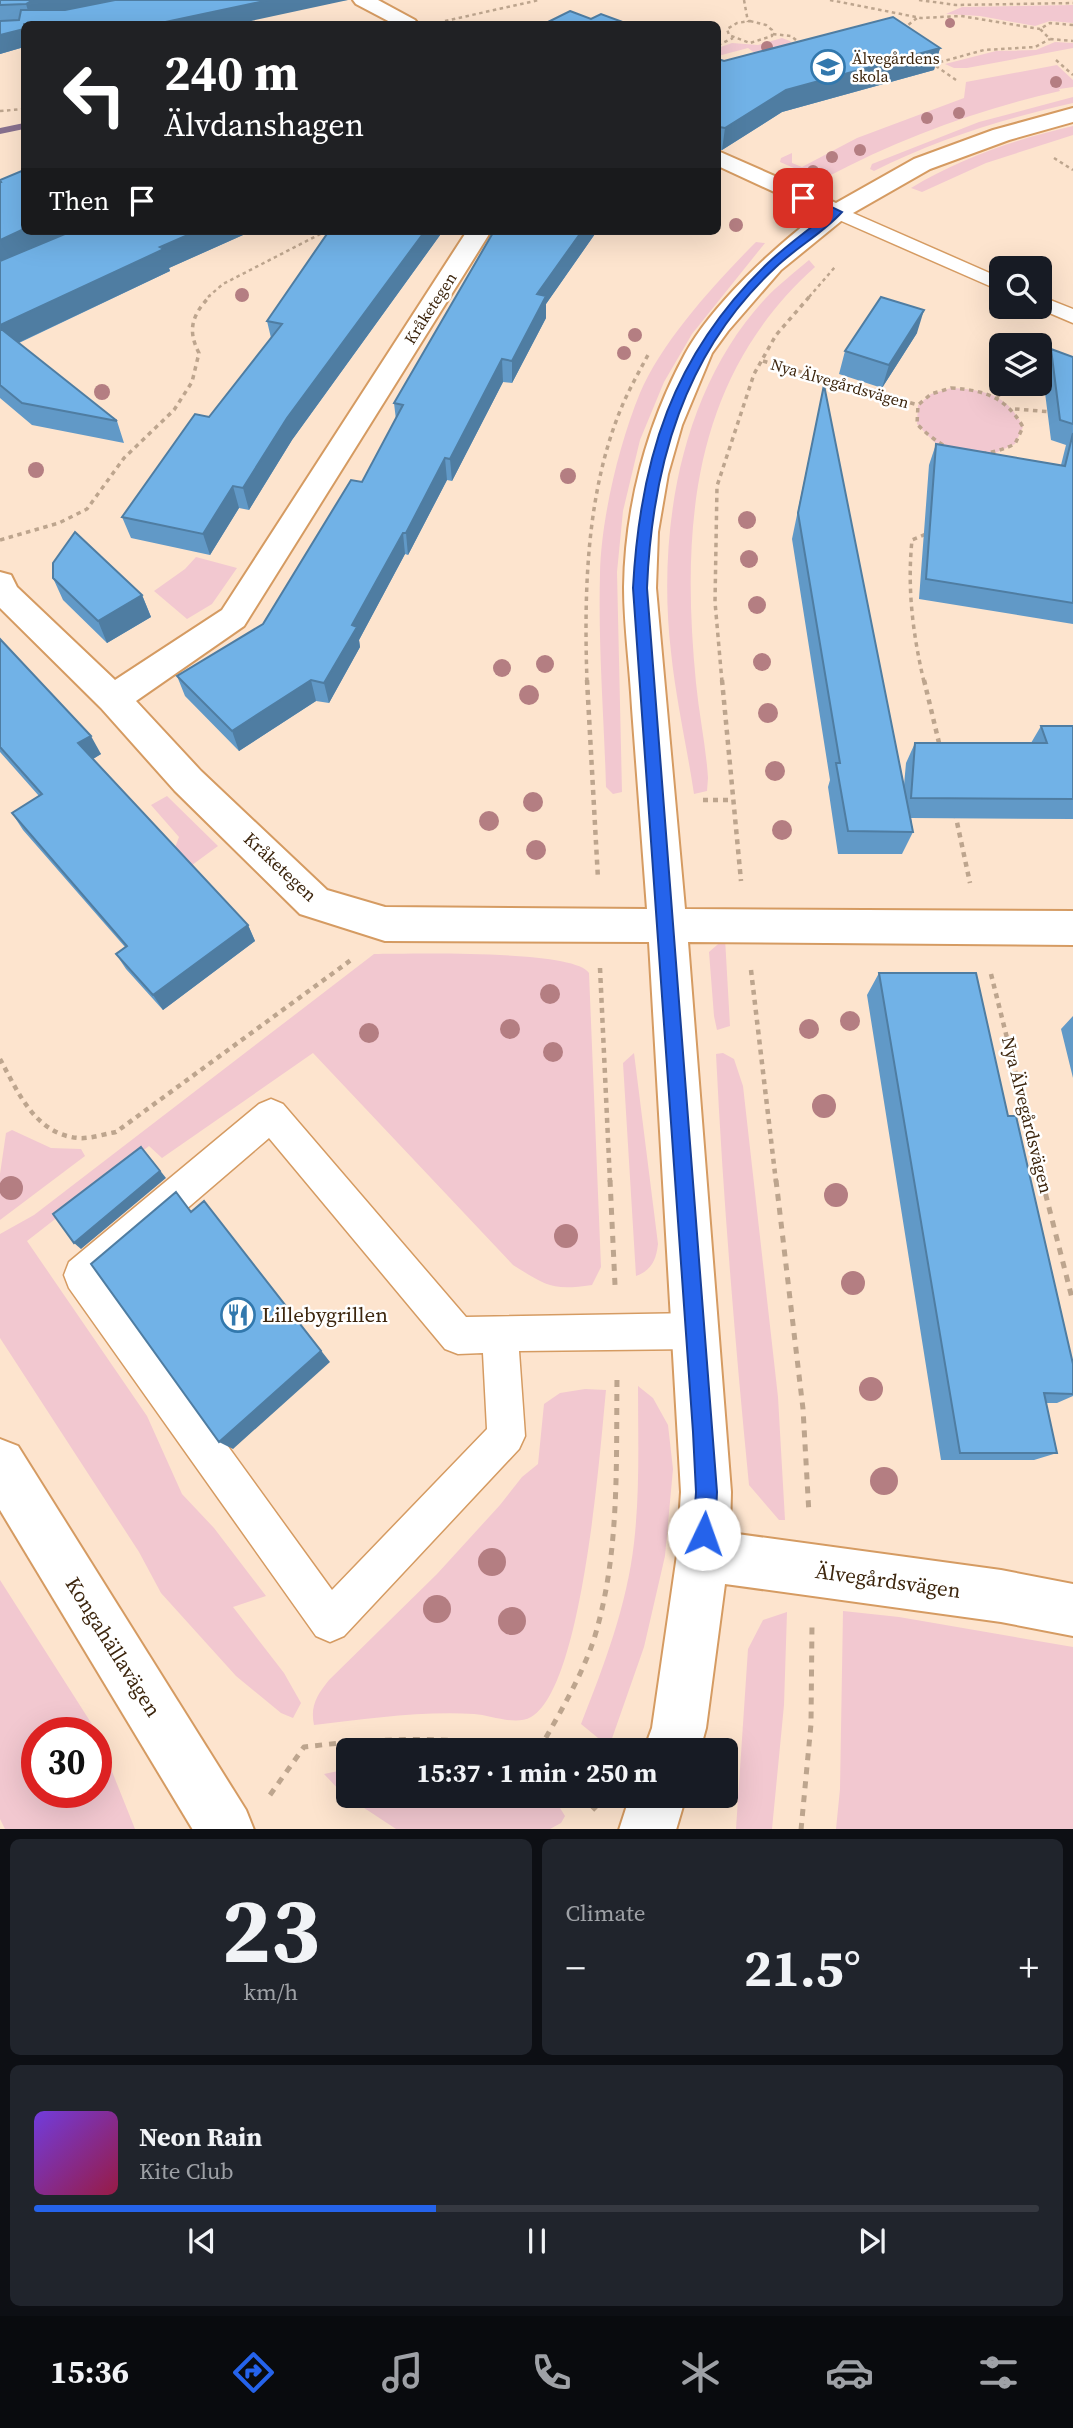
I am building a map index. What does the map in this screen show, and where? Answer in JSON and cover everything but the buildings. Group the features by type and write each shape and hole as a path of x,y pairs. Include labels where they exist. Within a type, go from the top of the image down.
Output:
{"street":[{"path":"363,0 402,21"},
{"path":"676,1738 703,1555 706,1492 667,925 640,588 643,532 653,474 668,425 695,362 706,344 772,265 837,212 880,186 942,156 1036,124 1073,115"},
{"path":"721,159 837,212"},
{"name":"Kråketegen","path":"113,699 233,618 476,235"},
{"name":"Kråketegen","path":"0,583 3,592 113,699 188,781 314,902 385,923 667,925"},
{"path":"667,925 1073,929"},
{"name":"Kongahällavägen","path":"0,1464 226,1829"},
{"name":"Älvegårdsvägen","path":"703,1555 1000,1596 1073,1610"},
{"path":"648,1829 654,1808"}],"lane":[{"path":"837,212 989,280"},
{"path":"1052,307 1073,317"},
{"path":"500,1334 506,1436 330,1622 82,1275 271,1115 458,1336 500,1334 696,1331"}],"path":[{"path":"442,21 539,0"},
{"path":"744,0 748,22"},
{"path":"830,0 917,18 961,16 1040,29 1050,39"},
{"path":"919,0 957,5 1073,3"},
{"path":"895,35 917,18"},
{"path":"773,34 768,40 757,42 733,38 727,33 729,27 748,22 766,25 773,34 791,36 807,48"},
{"path":"1040,29 1051,23 1073,25"},
{"path":"721,44 733,38"},
{"path":"956,80 933,64 985,50 1035,47 1050,39 1073,41"},
{"path":"1056,61 1073,75"},
{"path":"0,111 21,108"},
{"path":"1052,157 1073,170"},
{"path":"0,540 59,523 87,509 108,477 174,410 192,382 199,354 191,338 191,327 207,298 223,284 318,235"},
{"name":"Nya Älvegårdsvägen","path":"763,361 918,405"},
{"name":"Nya Älvegårdsvägen","path":"951,388 975,389 997,397 1014,409 1023,427 1015,444 993,454 963,453 934,442 917,424 918,405 931,394 951,388"},
{"path":"1014,409 1061,412"},
{"path":"963,453 964,465"},
{"path":"935,530 912,540 909,559 912,624 942,756"},
{"name":"Nya Älvegårdsvägen","path":"954,809 980,928 1073,1302"},
{"path":"0,1059 26,1106 44,1127 76,1138 116,1132 347,964 385,923"},
{"path":"267,1798 304,1747 336,1744"}],"shaded area":[{"path":"1073,5 1073,23 1050,21 1035,26 980,16 946,14 962,7"},
{"path":"782,38 790,41 796,49 767,62 748,48 721,55 721,47 732,43 758,45"},
{"path":"1055,42 1073,43 1073,48 967,68 954,68 945,64 996,51 1036,50"},
{"path":"1057,65 1073,80 1073,87 999,107 940,127 882,150 825,178 817,178 780,162 781,158 792,153 792,163 802,167 857,138 964,98 966,82"},
{"path":"1073,97 1073,103 971,131 921,149 874,171 870,169 872,164 979,122"},
{"path":"1073,126 1073,135 986,163 922,192 911,188 949,167 989,151"},
{"path":"756,242 765,243 692,334 664,382 640,440 623,511 617,572 622,792 613,794 606,787 600,654 600,574 604,530 618,458 640,393 662,353 708,293"},
{"path":"809,260 815,267 774,310 742,357 719,407 703,458 694,513 691,568 696,683 708,778 707,791 694,794 673,670 668,606 672,512 681,465 694,419 712,376 736,336 765,299"},
{"path":"951,388 975,390 994,396 1010,407 1023,427 1015,444 993,454 963,453 934,442 917,424 918,405 931,394"},
{"path":"196,557 237,568 212,604 187,619 154,591 185,569"},
{"path":"167,796 218,846 188,868 173,853 179,837 151,805"},
{"path":"725,938 730,1026 717,1030 709,952"},
{"path":"374,954 524,956 577,965 589,973 601,1267 592,1285 550,1285 513,1265 313,1053 162,1158 149,1146 27,1241 147,1416 182,1494 214,1528 266,1596 233,1607 284,1673 301,1703 293,1718 281,1713 236,1676 161,1593 139,1552 0,1338 0,1234 34,1215"},
{"path":"634,1053 658,1244 652,1264 636,1276 623,1063"},
{"path":"723,1053 734,1059 743,1086 778,1397 785,1520 779,1520 749,1485 719,1108 716,1054"},
{"path":"12,1130 51,1148 81,1149 85,1156 0,1220 0,1174 6,1133"},
{"path":"638,1386 653,1398 668,1425 673,1469 665,1556 644,1647 612,1738 598,1738 581,1724 614,1635 626,1589 634,1543"},
{"path":"585,1389 606,1390 599,1462 586,1565 576,1617 564,1662 549,1697 531,1717 518,1720 474,1714 434,1714 314,1725 316,1701 329,1680 437,1574 522,1477 538,1464 544,1404 560,1393"},
{"path":"0,1580 87,1717 21,1717 21,1808 112,1808 112,1772 135,1829 5,1829 0,1819"},
{"path":"843,1611 899,1617 1073,1647 1073,1829 836,1829 840,1789"},
{"path":"787,1612 784,1705 772,1829 736,1829 748,1649 763,1620"},
{"path":"336,1772 336,1787 324,1774"},
{"path":"364,1808 560,1808 565,1816 561,1823 550,1829 396,1829"}],"waterway":[{"path":"0,131 21,127"}],"place":[{"name":"Älvegårdens skola","path":"828,67"},
{"name":"Lillebygrillen","path":"238,1315"}],"route":[{"path":"704,1534 706,1492 703,1432 640,588 643,532 653,474 668,425 699,354 719,325 772,265 837,212 803,198"}]}
